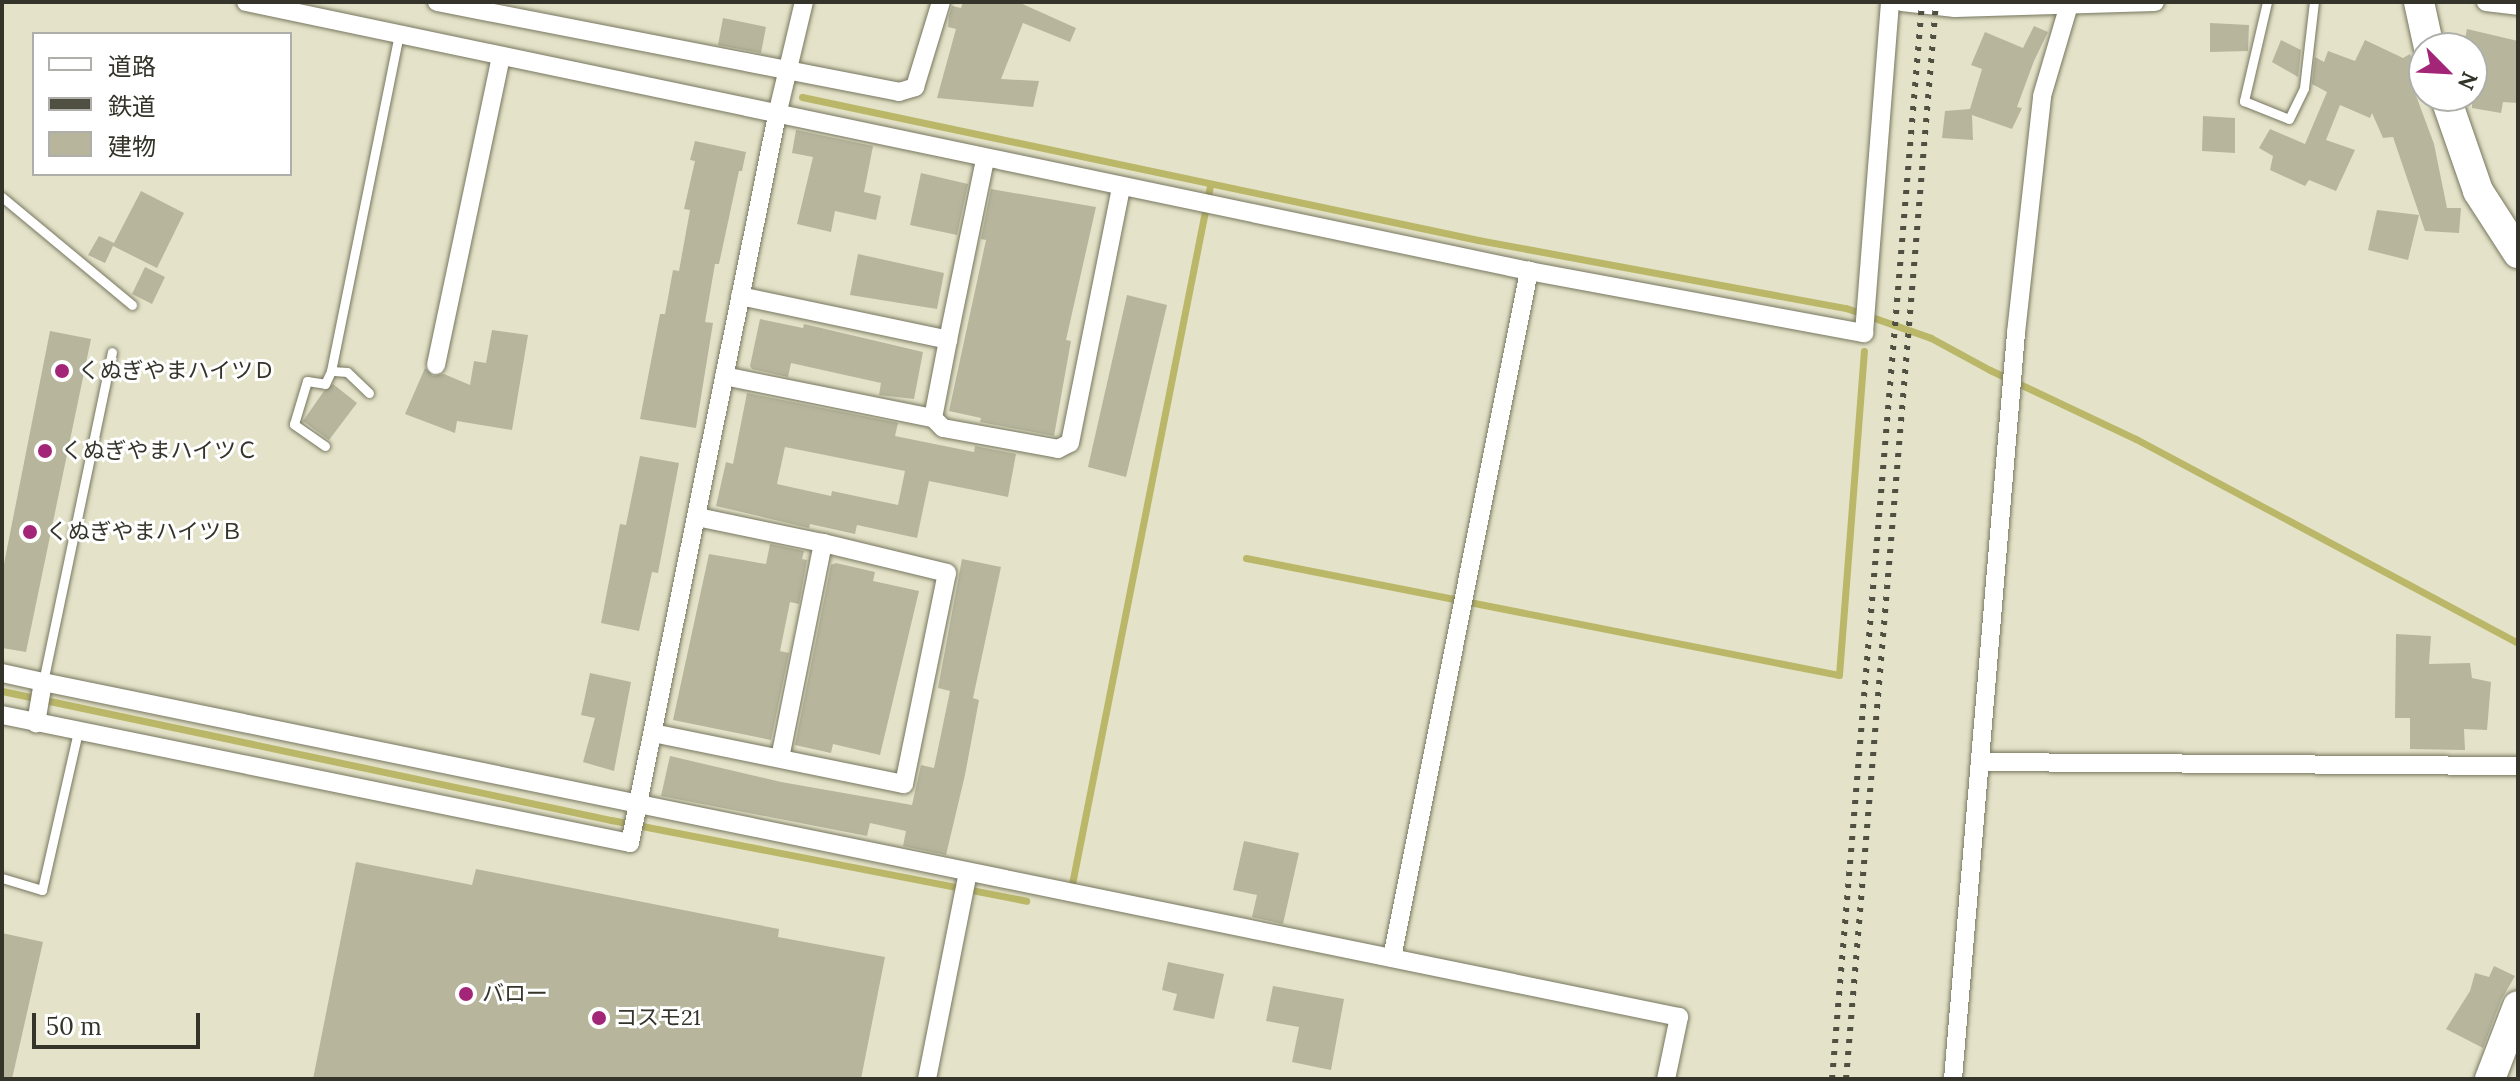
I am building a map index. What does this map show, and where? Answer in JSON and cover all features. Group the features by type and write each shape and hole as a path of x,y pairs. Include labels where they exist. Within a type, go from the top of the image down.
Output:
{"main road":[{"path":"2419,2 2426,32"},
{"path":"2451,112 2478,191 2518,253"},
{"path":"2490,1079 2518,1006"}],"street":[{"path":"246,2 1529,271 1864,333 1890,2"},
{"path":"437,2 505,9 787,71 899,92 915,87 941,2"},
{"path":"2,715 630,843 777,115 804,2"},
{"path":"1902,2 1955,8 2155,2"},
{"path":"2486,2 2518,6"},
{"path":"1953,1079 2016,333 2042,96 2069,5"},
{"path":"436,365 501,57"},
{"path":"933,418 985,159"},
{"path":"724,376 933,418 943,428 1058,449 1070,443 1121,187"},
{"path":"1392,958 1529,271"},
{"path":"740,296 948,340"},
{"path":"653,733 904,784 947,573 697,517"},
{"path":"780,758 823,543"},
{"path":"2,673 1679,1017 1666,1079"},
{"path":"36,723 43,682"},
{"path":"1981,762 2518,766"},
{"path":"927,1079 968,872"}],"lane":[{"path":"2267,2 2244,101 2289,119 2304,88 2314,2"},
{"path":"325,446 294,424 307,381 325,384 331,371 399,35"},
{"path":"2,197 132,305"},
{"path":"43,682 112,352"},
{"path":"331,371 347,372 369,393"},
{"path":"2,878 42,890 78,731"}],"building":[{"path":"963,2 1018,2 1076,28 1070,42 1023,23 1001,79 1039,81 1033,107 937,98 956,29 948,27 949,16 952,6 961,8"},
{"path":"723,18 766,27 761,53 718,45"},
{"path":"2210,23 2249,25 2248,51 2210,52"},
{"path":"2034,26 2048,32 2034,61 2017,107 2022,108 2012,129 1972,115 1973,140 1942,138 1945,111 1970,109 1982,69 1971,65 1985,32 2023,48"},
{"path":"2488,34 2518,41 2518,103 2503,102 2501,113 2488,111"},
{"path":"2281,40 2301,50 2298,77 2272,62"},
{"path":"2365,40 2403,58 2408,55 2408,112 2422,112 2434,144 2447,208 2461,208 2459,233 2425,231 2393,137 2383,138 2372,113 2370,118 2340,105 2326,140 2355,150 2336,191 2309,180 2305,186 2270,170 2273,156 2259,148 2270,129 2305,144 2327,92 2312,84 2315,57 2324,62 2328,51 2355,61"},
{"path":"2203,116 2235,118 2235,153 2202,151"},
{"path":"796,130 873,146 864,192 881,196 876,220 835,211 831,232 797,224 813,157 792,153"},
{"path":"695,141 746,152 719,264 715,264 705,322 713,323 696,428 640,419 660,314 665,314 673,270 679,271 690,210 684,209 695,161 690,160"},
{"path":"921,173 968,184 957,235 910,225"},
{"path":"991,189 1096,207 1066,340 1071,341 1054,436 980,422 981,418 949,411 986,240 981,239"},
{"path":"141,191 184,213 157,268 113,246 105,263 88,255 99,236 114,243"},
{"path":"2377,210 2419,215 2408,260 2368,250"},
{"path":"858,254 944,273 937,309 850,295"},
{"path":"145,267 165,277 152,304 132,294"},
{"path":"1127,295 1167,305 1126,477 1088,467"},
{"path":"760,319 803,328 804,324 923,352 914,399 879,395 881,383 791,363 788,377 752,369 750,366"},
{"path":"492,330 528,335 512,430 457,421 455,433 405,414 425,368 433,376 444,374 470,385 474,361 486,363"},
{"path":"50,331 91,339 26,652 2,648 2,574"},
{"path":"333,384 357,403 329,440 303,421 324,391"},
{"path":"747,393 898,423 895,436 974,452 975,446 1016,454 1008,497 929,481 917,538 857,525 855,534 810,524 809,528 716,506 726,462 733,464","holes":["785,447 905,471 898,505 832,491 831,496 777,484"]},
{"path":"640,456 679,463 658,573 652,572 639,631 601,623 620,524 626,525"},
{"path":"770,544 804,551 802,559 807,560 799,604 790,602 780,651 789,653 771,740 673,720 709,554 766,564"},
{"path":"962,559 1001,567 973,698 979,700 965,775 946,855 903,846 906,831 870,823 867,836 661,796 670,756 781,782 912,805 921,765 934,768 950,691 938,688"},
{"path":"836,563 875,572 873,581 919,591 880,755 833,744 831,753 795,745 831,565"},
{"path":"2396,634 2431,636 2429,664 2470,663 2472,678 2491,682 2487,730 2464,729 2465,750 2410,749 2410,718 2395,718"},
{"path":"590,673 631,682 614,771 583,762 595,718 581,715"},
{"path":"1244,841 1299,853 1283,924 1252,917 1257,895 1233,890"},
{"name":"コスモ21","path":"356,862 472,885 476,869 779,929 778,937 885,957 861,1079 313,1079"},
{"path":"2,933 43,942 12,1079 2,1079"},
{"path":"1168,962 1224,974 1214,1019 1173,1010 1177,994 1162,990"},
{"path":"2494,966 2515,976 2501,1000 2483,1048 2446,1029 2470,991 2475,973 2489,977"},
{"path":"1273,986 1344,999 1331,1070 1292,1062 1299,1027 1266,1021"}],"waterway":[{"path":"802,97 1478,240 1846,308 1931,338 1990,370 2136,439 2518,643"},
{"path":"1072,884 1210,186"},
{"path":"1246,558 1839,675 1864,351"},
{"path":"2,691 611,820 1026,901"}],"railway":[{"path":"1832,1079 1922,2"},
{"path":"1846,1079 1936,2"}],"place":[{"name":"くぬぎやまハイツＤ","path":"62,371"},
{"name":"くぬぎやまハイツＣ","path":"45,451"},
{"name":"くぬぎやまハイツＢ","path":"30,532"},
{"name":"バロー","path":"466,994"},
{"name":"コスモ21","path":"599,1018"}]}
